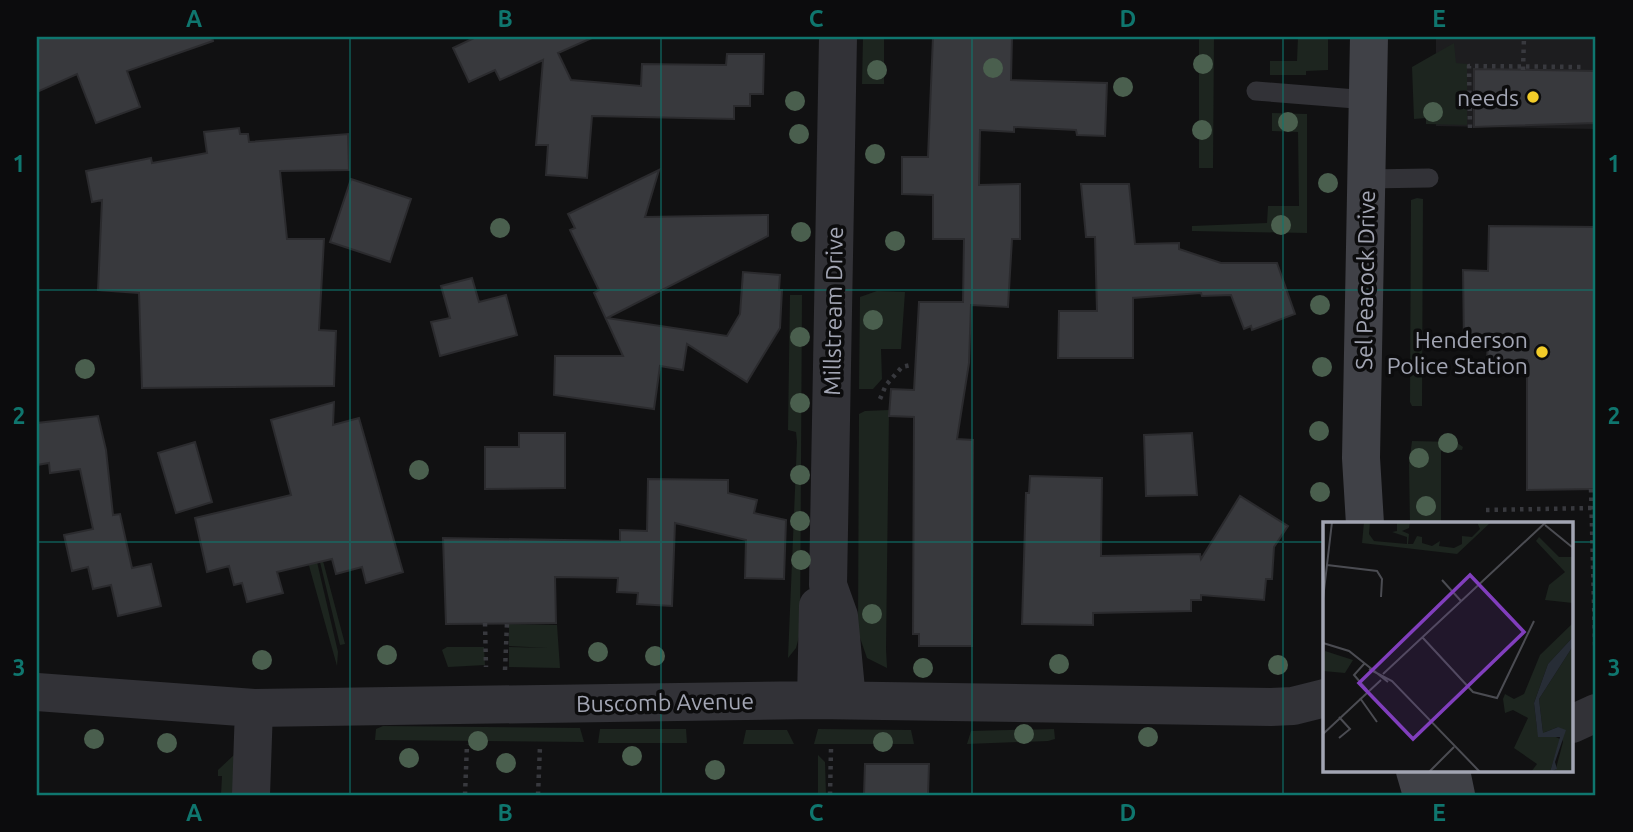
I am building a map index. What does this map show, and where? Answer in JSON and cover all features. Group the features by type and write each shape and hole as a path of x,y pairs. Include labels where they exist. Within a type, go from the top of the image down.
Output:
{"main road":[{"name":"Sel Peacock Drive","path":"1365,522 1361,458 1369,37"},
{"path":"1415,772 1422,795"},
{"path":"1451,772 1456,795"}],"street":[{"name":"Millstream Drive","path":"831,700 839,616 828,585 838,37"},
{"name":"Buscomb Avenue","path":"37,692 254,708 831,700 1314,707"},
{"path":"1574,700 1596,706"},
{"path":"251,795 254,708"},
{"path":"1574,723 1596,713"}],"lane":[{"path":"1256,91 1368,100"},
{"path":"1367,179 1429,178"}],"path":[{"path":"1523,69 1524,37"},
{"path":"1469,128 1469,66 1523,69 1581,67"},
{"path":"880,399 886,385 902,367 911,365"},
{"path":"1591,489 1596,680"},
{"path":"1486,509 1592,508"},
{"path":"485,623 486,671"},
{"path":"505,671 506,623"},
{"path":"465,795 467,744"},
{"path":"538,795 540,746"},
{"path":"830,795 831,749"}],"shaded area":[{"path":"863,37 884,37 884,84 862,84"},
{"path":"1199,37 1214,37 1213,168 1199,168"},
{"path":"1298,37 1328,37 1328,70 1306,71 1306,75 1270,75 1270,61 1297,61"},
{"path":"1436,37 1596,37 1596,129 1436,126"},
{"path":"1454,43 1456,63 1467,64 1467,125 1426,124 1426,118 1414,119 1412,67"},
{"path":"1272,113 1307,114 1307,233 1192,231 1192,226 1267,223 1268,206 1299,206 1298,132 1272,131"},
{"path":"1423,199 1422,406 1412,406 1411,200"},
{"path":"877,291 905,292 901,349 881,349 882,379 873,389 859,389 860,297"},
{"path":"790,295 802,295 800,633 796,648 788,658 797,442 796,432 788,430"},
{"path":"889,410 887,668 867,658 858,632 859,414 865,411"},
{"path":"1412,441 1456,442 1463,447 1462,450 1441,449 1441,522 1410,522 1409,465"},
{"path":"296,519 317,562 338,652 337,666"},
{"path":"323,561 345,644 340,645 320,562"},
{"path":"509,624 557,625 560,668 509,667 509,647 548,648 509,646"},
{"path":"447,647 484,647 485,665 448,667 442,650"},
{"path":"383,726 580,728 584,742 375,740 376,729"},
{"path":"600,729 686,729 687,743 598,743"},
{"path":"818,729 911,730 914,744 814,744"},
{"path":"1054,729 1055,739 1048,741 967,744 971,731"},
{"path":"746,730 787,730 794,744 743,744"},
{"path":"235,754 238,795 221,795 222,776 218,776 218,770"},
{"path":"818,755 825,762 826,795 818,795"}],"building":[{"path":"37,37 212,37 213,41 127,71 140,107 96,123 77,74 37,92"},
{"path":"476,37 594,37 558,53 571,80 641,86 642,64 726,65 727,54 764,54 763,94 750,94 750,106 734,106 734,119 592,116 587,178 546,175 548,145 536,145 543,60 500,80 495,70 469,82 453,48"},
{"path":"933,37 1012,37 1011,80 1107,83 1105,136 1077,135 1076,130 1014,127 1014,132 980,130 979,185 1020,184 1020,239 1012,239 1008,307 971,305 969,363 957,439 973,440 972,646 919,646 919,634 913,634 914,417 889,416 891,389 914,390 919,302 963,302 964,239 933,239 933,195 902,194 902,157 928,157"},
{"name":"needs","path":"1474,69 1596,71 1596,123 1474,127"},
{"path":"239,128 240,134 248,134 249,142 348,134 349,170 280,171 287,239 324,239 319,330 336,331 334,386 142,388 139,293 98,290 102,200 92,202 86,171 151,158 152,163 207,153 204,132"},
{"path":"659,170 645,217 768,215 768,236 607,318 727,336 740,314 743,272 780,275 780,328 747,382 687,344 683,370 660,366 654,409 554,395 555,356 623,356 594,293 599,290 570,230 575,228 568,214"},
{"path":"351,179 411,199 390,262 330,242"},
{"path":"1081,184 1129,184 1135,244 1179,243 1179,249 1221,263 1277,263 1295,314 1252,330 1251,326 1244,329 1231,295 1202,296 1201,293 1133,298 1133,358 1058,358 1059,311 1097,311 1095,237 1086,237"},
{"name":"Henderson Police Station","path":"1489,226 1596,227 1596,489 1527,490 1527,360 1487,360 1488,343 1464,344 1463,270 1488,271"},
{"path":"472,278 479,302 506,295 517,335 440,356 431,322 450,318 441,286"},
{"path":"334,402 333,425 359,418 403,572 366,583 362,567 336,574 332,559 277,572 283,593 247,602 242,583 234,585 229,566 207,572 195,518 291,495 271,420"},
{"path":"98,416 106,450 113,515 120,514 132,568 151,564 161,606 118,616 111,585 93,589 88,567 72,571 64,535 93,529 80,469 50,473 49,463 37,465 37,423"},
{"path":"519,433 565,433 565,488 485,489 485,447 519,447"},
{"path":"1192,433 1197,495 1146,496 1144,435"},
{"path":"195,442 212,502 176,513 158,453"},
{"path":"1030,476 1102,478 1101,556 1200,554 1201,559 1240,496 1288,526 1274,547 1272,579 1266,579 1264,600 1201,595 1201,600 1191,600 1191,611 1093,613 1093,625 1022,624 1026,493 1029,493"},
{"path":"648,479 728,480 728,493 757,500 754,513 786,520 784,579 745,578 746,540 675,523 672,606 637,604 638,593 617,592 618,578 555,577 556,623 446,624 443,538 620,541 620,530 647,531"},
{"path":"865,764 929,764 928,795 864,795"}],"place":[{"name":"needs","path":"1533,97"},
{"name":"Henderson Police Station","path":"1542,352"}]}
